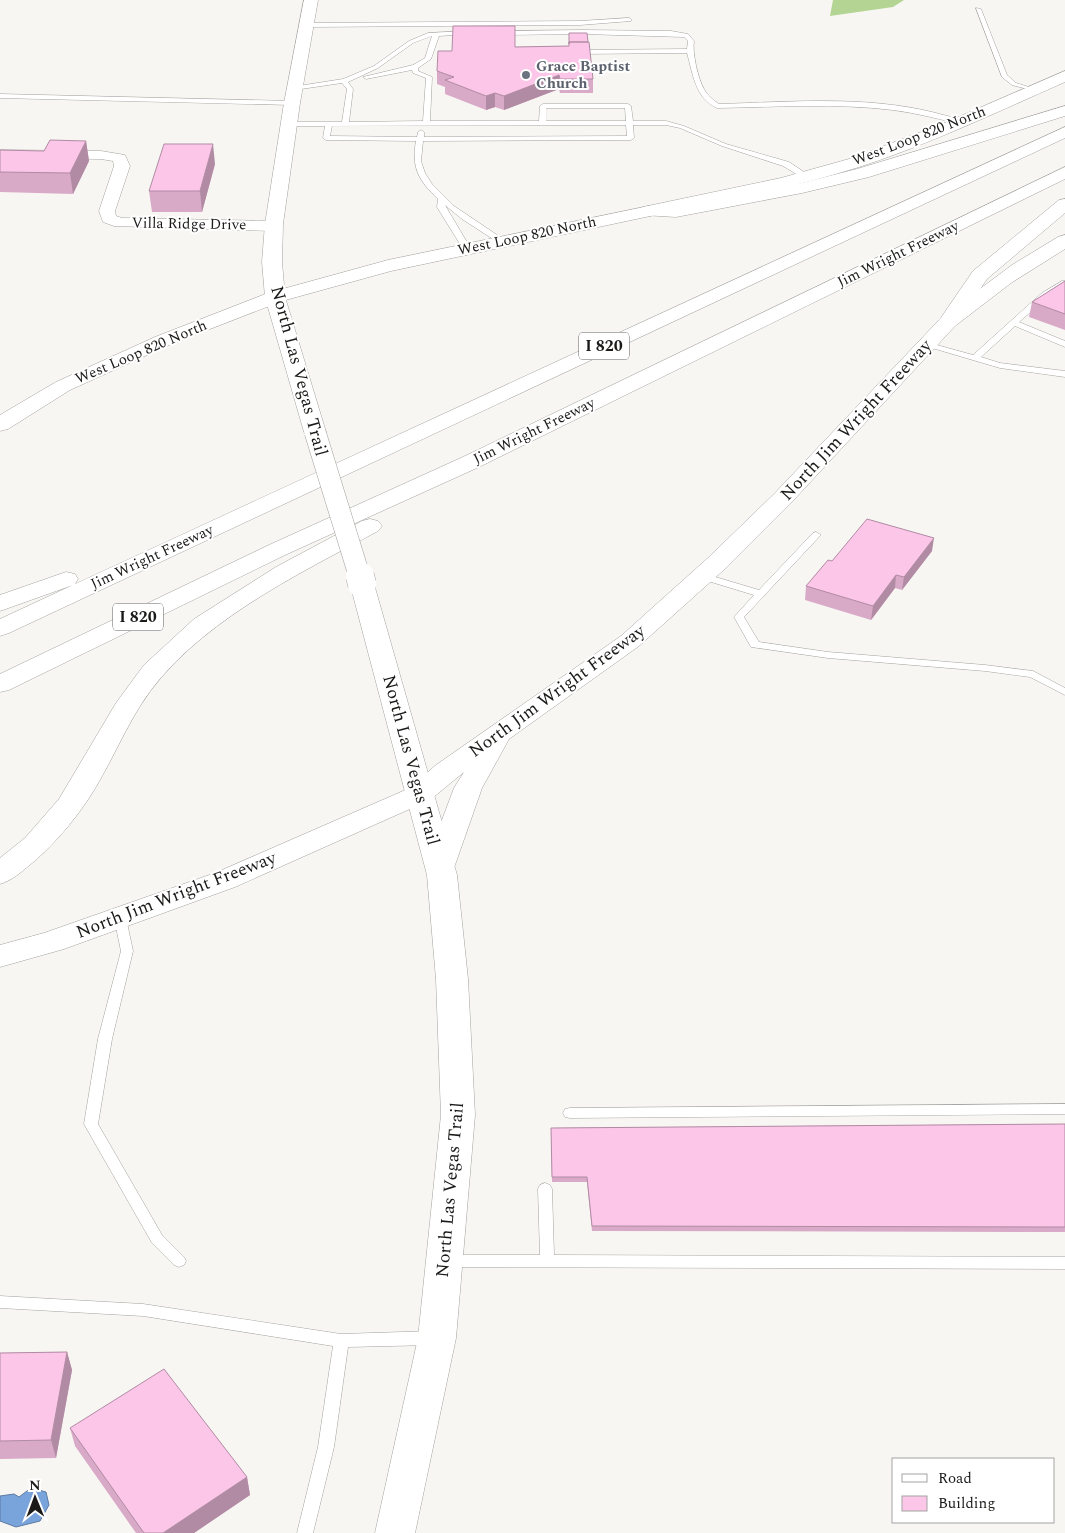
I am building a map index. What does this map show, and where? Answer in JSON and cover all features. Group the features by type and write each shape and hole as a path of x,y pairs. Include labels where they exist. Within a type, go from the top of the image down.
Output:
{"main road":[{"name":"North Las Vegas Trail","path":"311,0 293,96 274,226 272,262 275,297 362,584 440,865 452,979 458,1115 437,1338 395,1533"},
{"name":"West Loop 820 North","path":"0,424 63,386 162,341 275,297 388,266 806,176 929,135 1065,76"},
{"path":"649,211 676,212 802,188 863,173 1065,110"},
{"name":"Jim Wright Freeway","path":"0,628 1065,132"},
{"name":"Jim Wright Freeway","path":"0,684 268,554 471,462 1065,172"},
{"path":"948,322 980,275 1065,204"},
{"name":"North Jim Wright Freeway","path":"0,956 53,941 225,880 420,794 446,771 630,641 702,576 782,499 948,322 1012,273 1065,241"},
{"path":"0,874 35,845 70,805 129,703 153,671 203,624 285,572 461,478 471,462"},
{"path":"0,604 87,571 143,561"},
{"path":"440,865 468,788 500,733"}],"street":[{"name":"Villa Ridge Drive","path":"0,154 101,155 120,158 122,166 107,211 109,219 120,223 274,226"}],"lane":[{"path":"978,9 1004,76 1014,84 1033,90"},
{"path":"307,25 580,23 629,20"},
{"path":"541,32 542,42"},
{"path":"344,81 376,67 411,42 430,34 475,33"},
{"path":"494,33 671,33 686,35 691,41 689,51 695,67 696,80 702,95 717,106 806,103 856,105 920,112 961,122"},
{"path":"0,96 293,96 344,81 415,67 428,59 436,34"},
{"path":"572,52 689,51"},
{"path":"415,67 415,72 429,77 424,123 417,158 418,164 426,180 441,200 452,206 478,228 502,241"},
{"path":"344,81 350,89 345,123"},
{"path":"329,124 326,138 631,138 628,106 543,106 542,122"},
{"path":"553,122 553,138"},
{"path":"289,124 656,122 674,125 724,145 786,164 806,176"},
{"path":"441,200 441,208 467,248"},
{"path":"975,358 1045,295 1065,283"},
{"path":"1014,323 1065,344"},
{"path":"926,345 1000,365 1065,374"},
{"path":"816,535 739,617 755,645 828,655 985,668 1032,674 1065,692"},
{"path":"702,576 761,594"},
{"path":"120,918 127,951 105,1039 90,1124 157,1239 179,1260"},
{"path":"570,1114 1065,1109"},
{"path":"544,1189 547,1262"},
{"path":"444,1261 1065,1262"},
{"path":"0,1302 143,1310 341,1341 437,1338"},
{"path":"305,1533 326,1447 341,1341"}],"green space":[{"path":"833,0 904,0 893,7 830,16"}],"water":[{"path":"31,1488 46,1492 49,1505 40,1521 16,1527 0,1521 0,1496 14,1494 19,1497"}],"building":[{"name":"Grace Baptist Church","path":"453,26 515,26 515,47 569,46 569,42 589,42 593,79 560,79 559,75 504,96 495,93 486,96 445,80 454,77 437,71 438,51 452,51"},
{"path":"569,33 587,33 588,42 569,42"},
{"path":"50,140 86,141 70,173 0,172 0,150 44,151"},
{"path":"164,144 213,144 200,191 149,191"},
{"path":"1065,281 1065,314 1032,302"},
{"path":"867,519 934,538 904,577 896,575 873,606 806,586 828,560 832,561"},
{"path":"1065,1124 1065,1227 592,1226 587,1177 552,1177 551,1128"},
{"path":"67,1352 51,1440 0,1441 0,1353"},
{"path":"164,1369 247,1477 163,1533 144,1533 70,1428"}],"place":[{"name":"Grace Baptist Church","path":"526,75"}]}
